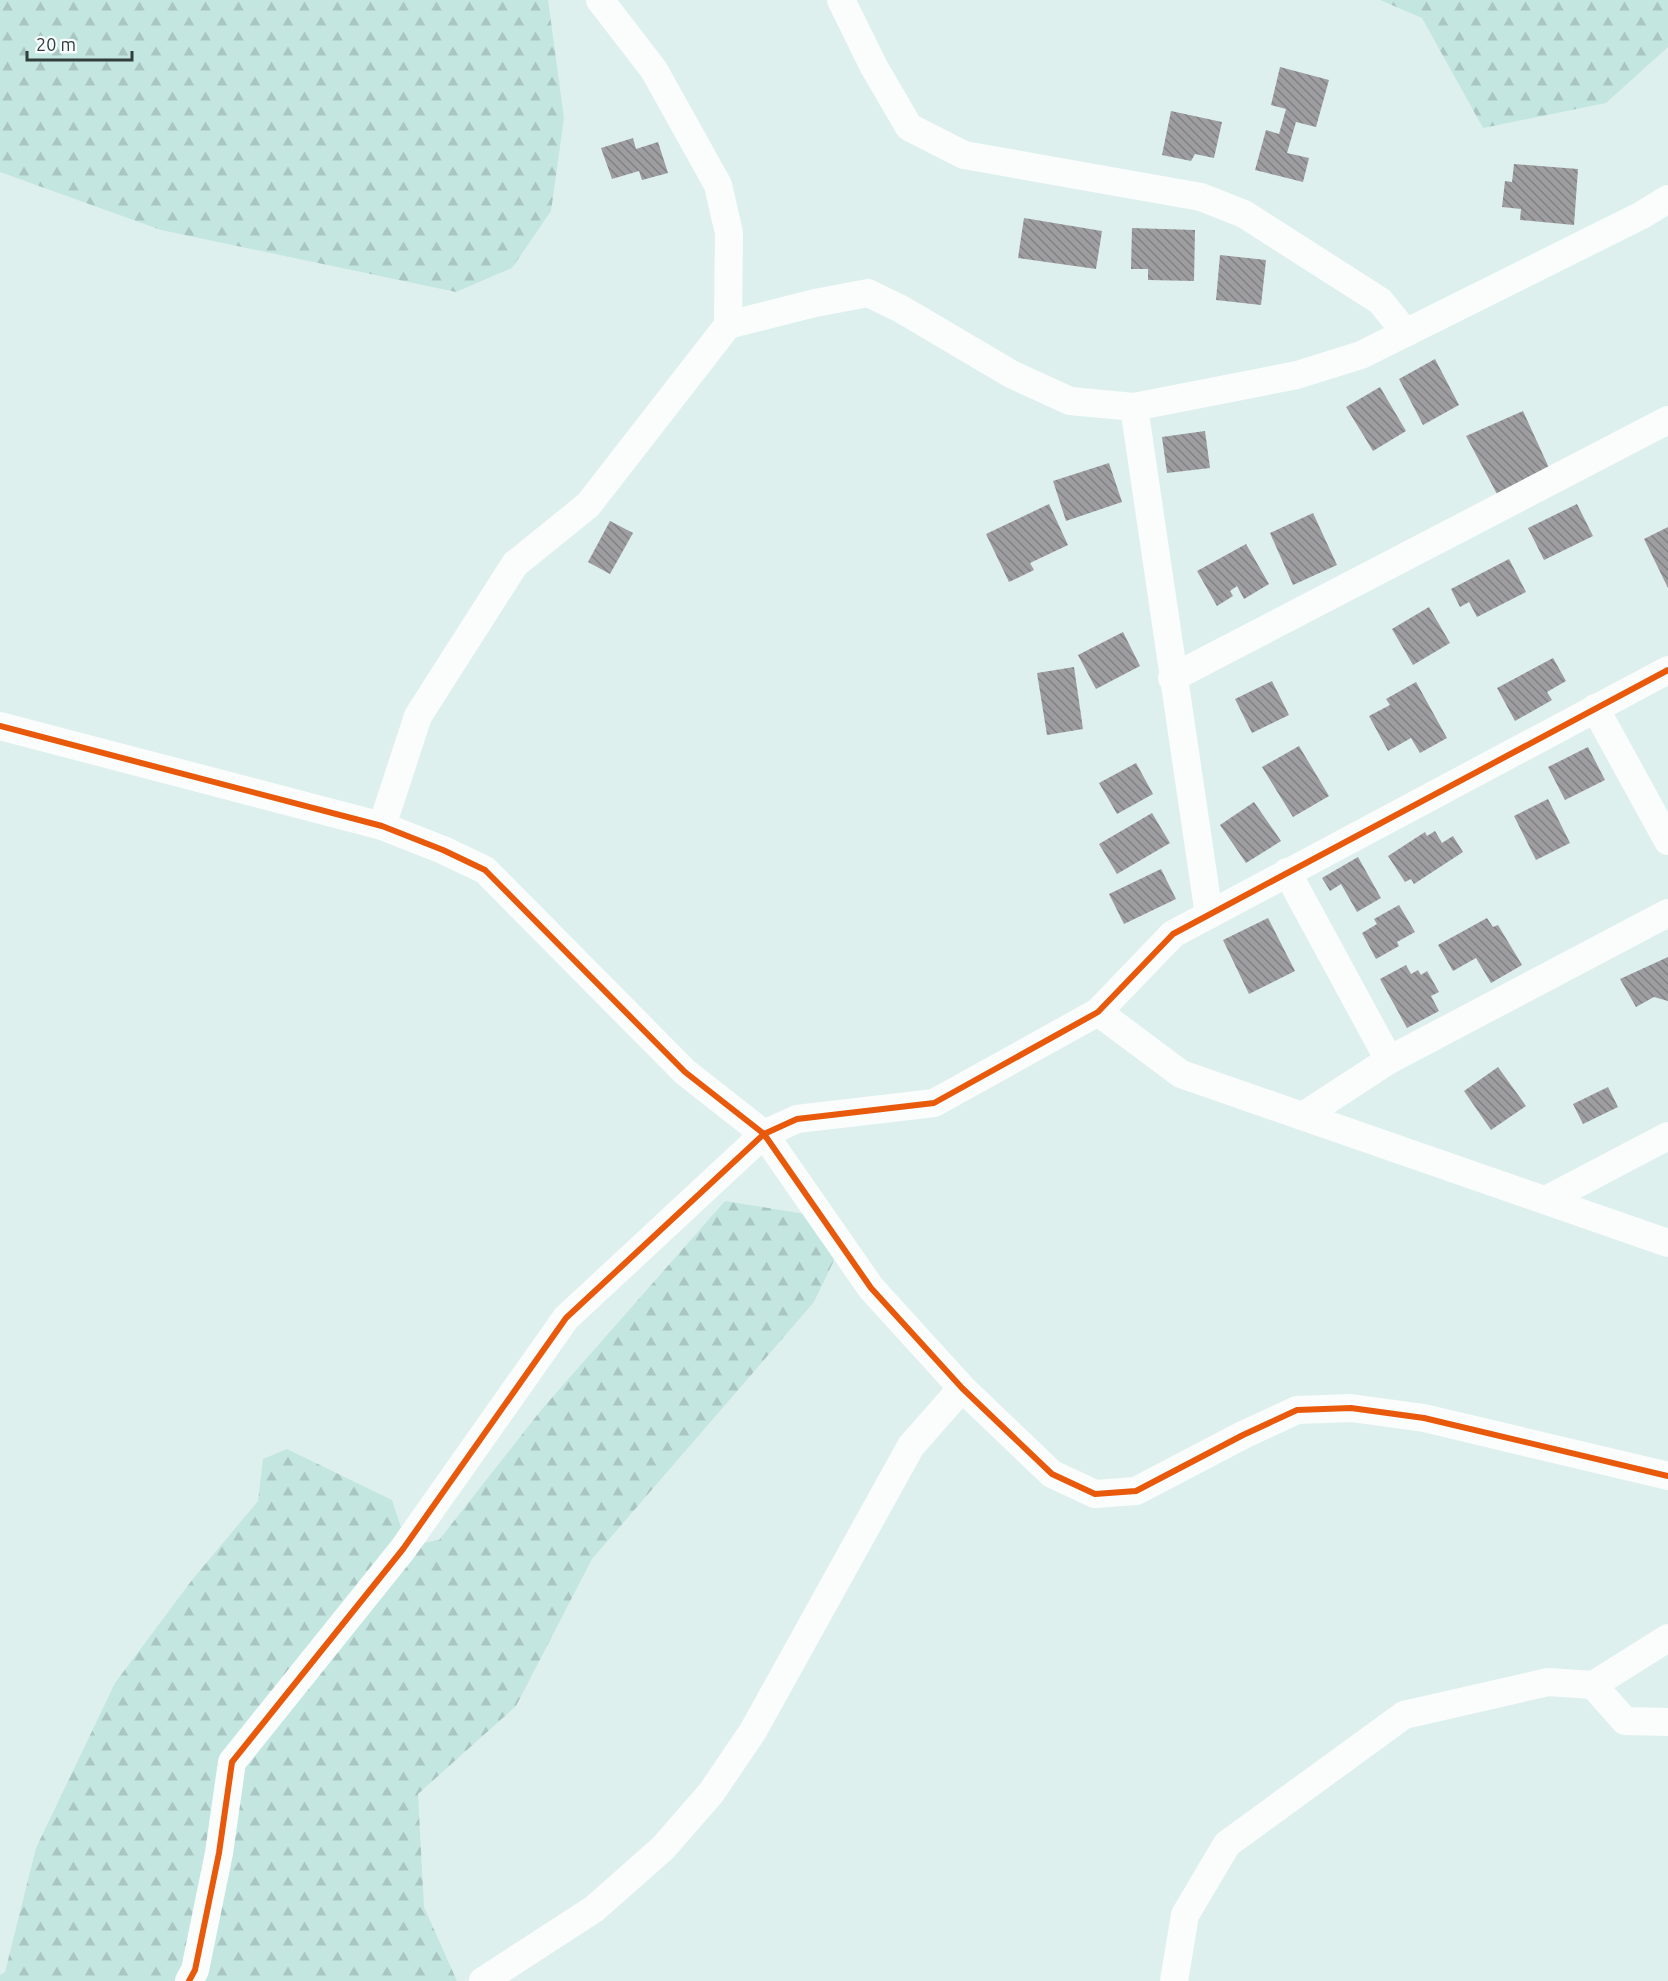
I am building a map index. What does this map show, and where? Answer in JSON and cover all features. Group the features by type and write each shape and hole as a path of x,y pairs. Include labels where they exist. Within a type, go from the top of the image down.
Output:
{"street":[{"path":"382,826 418,716 515,564 588,506 728,325 729,233 718,185 654,70 600,0"},
{"path":"841,0 874,67 909,127 964,155 1201,197 1244,214 1380,302 1406,333"},
{"path":"728,325 815,303 867,293 901,309 1011,374 1070,401 1134,407 1297,375 1361,355 1668,200"},
{"path":"1134,407 1172,678 1209,915"},
{"path":"1172,678 1668,420"},
{"path":"189,1981 195,1970 219,1853 232,1762 403,1549 566,1318 764,1134 797,1119 934,1103 1098,1012 1173,934 1668,670"},
{"path":"1595,708 1668,841"},
{"path":"0,726 382,826 443,850 485,870 685,1072 764,1134 871,1288 962,1388 1052,1474 1095,1494 1136,1491 1243,1435 1297,1410 1351,1408 1424,1418 1668,1476"},
{"path":"1287,872 1389,1060"},
{"path":"1303,1116 1389,1060 1668,913"},
{"path":"1098,1012 1181,1074 1548,1199 1668,1243"},
{"path":"1548,1199 1668,1136"},
{"path":"483,1981 594,1909 663,1848 711,1793 753,1731 911,1446 962,1388"},
{"path":"1174,1981 1185,1915 1227,1844 1404,1715 1548,1682 1593,1685 1668,1638"},
{"path":"1593,1685 1625,1720 1668,1722"}],"green space":[{"path":"0,0 548,0 564,118 551,211 512,268 456,292 161,230 0,172"},
{"path":"1380,0 1668,0 1668,47 1606,103 1483,128 1422,18"},
{"path":"725,1201 811,1215 839,1250 814,1302 592,1559 516,1706 418,1794 424,1907 457,1981 0,1981 0,1975 5,1972 36,1848 115,1683 192,1580 258,1501 263,1459 287,1449 392,1500 407,1546 439,1540 542,1409"}],"building":[{"path":"1280,67 1329,80 1316,127 1296,122 1287,153 1309,158 1303,182 1255,170 1266,130 1279,134 1286,109 1271,105"},
{"path":"1171,111 1222,122 1214,158 1195,154 1191,161 1162,155"},
{"path":"633,138 636,149 658,142 668,173 642,180 639,171 612,179 601,148"},
{"path":"1514,164 1578,169 1574,225 1520,220 1521,209 1502,207 1505,181 1512,182"},
{"path":"1024,218 1102,231 1096,269 1018,258"},
{"path":"1132,228 1195,230 1194,281 1148,280 1148,269 1131,269"},
{"path":"1220,255 1266,260 1261,305 1216,300"},
{"path":"1435,359 1459,405 1423,425 1399,379"},
{"path":"1380,387 1406,431 1373,451 1346,407"},
{"path":"1523,411 1550,470 1497,494 1466,436"},
{"path":"1205,431 1210,468 1167,473 1162,437"},
{"path":"1109,463 1122,502 1066,521 1053,481"},
{"path":"1049,504 1068,545 1030,563 1034,570 1009,582 986,534"},
{"path":"1577,504 1593,536 1544,560 1528,528"},
{"path":"1313,513 1337,565 1293,585 1270,533"},
{"path":"610,521 633,533 610,574 588,562"},
{"path":"1668,527 1668,588 1644,539"},
{"path":"1246,544 1269,584 1244,599 1237,586 1230,591 1233,596 1217,606 1197,571"},
{"path":"1509,559 1526,592 1477,617 1469,602 1460,607 1451,589"},
{"path":"1429,607 1450,643 1413,665 1392,629"},
{"path":"1123,632 1140,666 1096,689 1078,655"},
{"path":"1553,658 1566,681 1547,692 1552,700 1515,721 1497,688"},
{"path":"1074,667 1083,729 1047,735 1037,673"},
{"path":"1272,681 1289,715 1252,733 1235,699"},
{"path":"1416,682 1447,738 1420,753 1411,738 1388,751 1369,716 1390,705 1386,699"},
{"path":"1299,746 1329,796 1293,817 1262,767"},
{"path":"1588,747 1605,780 1565,800 1548,767"},
{"path":"1136,763 1153,794 1117,814 1099,783"},
{"path":"1548,799 1570,843 1536,860 1514,816"},
{"path":"1254,802 1281,841 1246,863 1220,825"},
{"path":"1152,813 1170,843 1117,874 1099,844"},
{"path":"1435,831 1442,843 1453,836 1463,852 1414,884 1411,879 1405,882 1388,856 1425,832 1427,836"},
{"path":"1358,857 1381,898 1357,912 1341,884 1330,891 1322,878"},
{"path":"1161,869 1176,899 1124,924 1109,894"},
{"path":"1399,905 1415,932 1397,942 1399,946 1376,959 1362,933 1377,924 1374,919"},
{"path":"1268,918 1295,971 1249,994 1223,940"},
{"path":"1487,918 1493,927 1498,925 1522,965 1491,983 1476,958 1453,971 1438,945"},
{"path":"1668,957 1668,1001 1654,997 1636,1007 1620,979"},
{"path":"1406,965 1411,974 1418,970 1421,975 1427,971 1439,992 1431,996 1439,1011 1407,1028 1380,979"},
{"path":"1498,1067 1526,1106 1491,1130 1464,1091"},
{"path":"1608,1087 1618,1107 1583,1124 1573,1104"}],"cycle path":[{"path":"189,1981 195,1970 219,1853 232,1762 403,1549 566,1318 764,1134 797,1119 934,1103 1098,1012 1173,934 1668,670"},
{"path":"0,726 382,826 443,850 485,870 685,1072 764,1134 871,1288 962,1388 1052,1474 1095,1494 1136,1491 1243,1435 1297,1410 1351,1408 1424,1418 1668,1476"}]}
